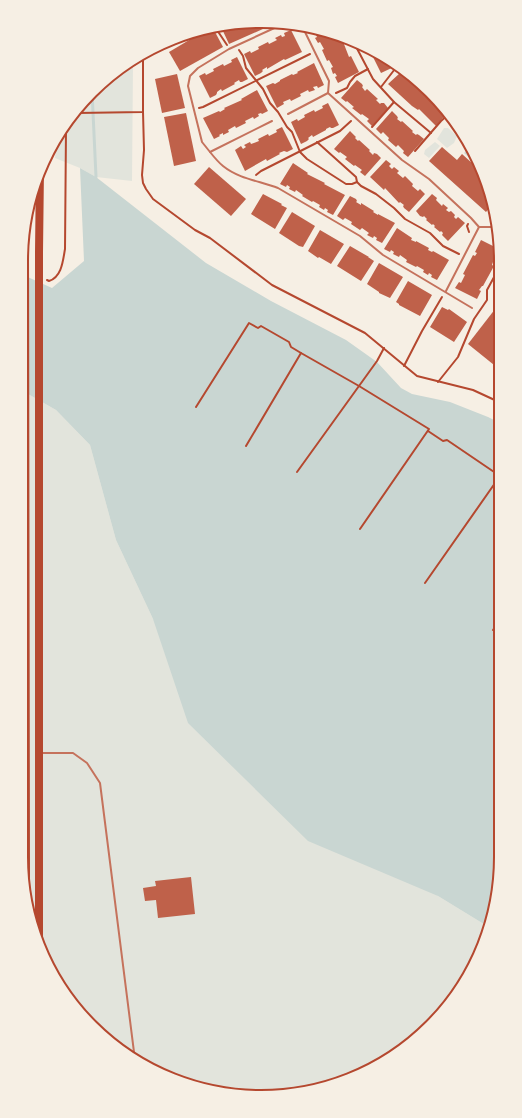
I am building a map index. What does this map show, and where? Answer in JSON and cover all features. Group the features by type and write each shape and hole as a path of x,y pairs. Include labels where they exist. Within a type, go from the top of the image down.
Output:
{"highway":[{"path":"39,928 40,187"}],"lane":[{"path":"275,28 229,49 198,68 190,76 188,86 202,142 223,166 236,174 251,181 265,183 278,188 360,236 383,255 446,291 472,308"},
{"path":"305,32 329,81 328,93 402,160 429,179 479,227 491,227"},
{"path":"288,114 328,93"},
{"path":"210,152 272,121"},
{"path":"446,291 479,227"},
{"path":"39,753 73,753 87,763 100,783 134,1052"}],"path":[{"path":"218,32 229,49"},
{"path":"237,46 243,56 246,68 263,89 270,103 292,132 300,152 307,159 346,184 357,182"},
{"path":"357,49 373,79 380,87 394,102 431,133"},
{"path":"193,109 203,107 315,52"},
{"path":"143,60 144,150 142,175 143,183 153,199 195,230 210,238 272,285 365,333 417,376 473,390 494,399"},
{"path":"331,96 347,88 355,76 368,69"},
{"path":"380,87 394,70"},
{"path":"369,130 394,102"},
{"path":"81,113 143,112"},
{"path":"251,181 261,171 340,131 354,117"},
{"path":"415,151 445,118"},
{"path":"43,277 49,281 56,278 63,261 65,242 66,134"},
{"path":"317,142 356,177 357,182 361,186 376,194 405,219 430,233 443,246 464,256"},
{"path":"469,222 467,226 469,232"},
{"path":"438,382 458,357 474,319 487,300 488,290 494,278"},
{"path":"404,366 422,331 446,291"},
{"path":"196,407 249,323 258,328 261,326 289,342 291,347 359,386 429,429 428,431 443,441 447,440 494,472"},
{"path":"297,472 359,386 384,348"},
{"path":"246,446 301,353"},
{"path":"360,529 428,431"},
{"path":"425,583 494,485"}],"shaded area":[{"path":"133,66 132,181 96,177 80,168 55,158 56,151 59,144 86,107 107,86"},
{"path":"444,128 448,128 457,136 454,143 447,148 437,139"},
{"path":"435,142 440,146 429,158 424,154 425,150"},
{"path":"466,151 470,159 464,153"},
{"path":"80,168 96,177 206,263 271,301 346,340 377,362 401,388 412,394 450,402 494,420 494,872 490,902 484,924 438,896 308,841 188,723 153,619 116,540 90,445 56,410 28,394 28,277 52,288 84,261"},
{"path":"28,394 56,410 90,445 116,540 153,619 438,896 484,924 463,974 436,1011 403,1042 378,1059 336,1078 306,1086 276,1090 246,1090 216,1086 186,1078 144,1059 119,1042 96,1022 76,999 59,974 40,932 32,902 28,872"}],"building":[{"path":"246,28 265,28 229,44 223,31"},
{"path":"291,30 302,52 285,60 284,59 267,69 267,67 255,76 244,54 250,51 251,53 259,49 258,47 268,42 269,44 277,40 275,38 281,35 282,37 285,36 284,33"},
{"path":"215,32 223,47 180,71 169,52 192,38"},
{"path":"316,35 344,43 349,57 351,56 359,72 338,83 335,77 337,76 335,73 333,74 331,68 333,67 329,60 327,61 322,50 324,49 320,42 318,43 315,38 317,37"},
{"path":"373,56 392,68 381,73"},
{"path":"237,57 248,79 242,82 239,80 222,91 221,89 216,95 210,98 199,76 205,73 206,75 214,71 213,69 223,64 224,66 232,62 231,60"},
{"path":"314,63 324,85 318,88 317,86 313,87 315,90 309,92 308,90 300,94 301,96 291,101 290,99 283,102 284,104 277,108 266,86 273,83 275,84 292,74 298,73 297,72"},
{"path":"177,74 185,108 162,113 155,79"},
{"path":"399,74 426,96 444,117 436,126 419,109 418,110 412,106 388,84"},
{"path":"357,80 362,84 365,91 367,89 378,99 376,100 380,104 384,103 388,108 372,126 367,121 369,119 362,114 361,115 352,108 354,107 347,101 346,102 341,98"},
{"path":"257,90 268,111 258,114 259,116 254,119 253,117 245,121 246,123 236,128 235,126 228,130 229,132 223,135 223,133 214,139 203,118 219,111 220,112 225,109 224,108 242,100 241,99"},
{"path":"328,103 339,125 333,128 330,127 313,137 312,135 307,141 301,144 291,122 297,119 298,121 305,117 304,115 314,110 315,112 323,108 322,106"},
{"path":"392,111 397,116 397,119 401,122 402,121 416,135 419,135 424,139 408,157 403,153 404,151 398,145 396,147 388,140 389,138 383,132 381,134 376,129"},
{"path":"186,113 196,161 174,166 164,117"},
{"path":"282,127 293,149 287,152 284,151 279,153 280,154 267,161 266,159 245,171 235,150 241,146 243,149 246,147 244,145 250,142 251,144 259,141 258,139 268,134 269,136 277,132 276,130"},
{"path":"350,131 358,141 359,140 370,150 369,151 373,155 374,153 377,154 381,158 365,176 360,172 362,170 355,165 354,166 345,159 347,157 334,149"},
{"path":"442,147 457,160 462,154 472,163 482,186 488,209 486,212 429,161"},
{"path":"386,160 391,164 389,166 392,169 394,167 399,171 397,173 403,178 405,176 413,184 412,186 418,191 420,189 425,194 409,212 404,208 404,205 400,202 399,203 385,188 384,190 370,177"},
{"path":"293,163 308,173 307,174 345,195 333,215 327,212 328,210 325,208 324,210 319,207 320,205 302,196 303,195 296,190 295,192 289,189 290,187 287,185 286,187 280,184"},
{"path":"209,167 246,199 231,216 194,184"},
{"path":"263,194 287,208 275,229 251,214"},
{"path":"432,194 437,198 436,200 442,206 443,204 448,208 446,210 449,212 451,211 455,215 454,217 456,219 458,217 465,223 448,241 442,235 443,233 441,231 440,232 434,227 435,226 433,224 432,225 426,220 427,219 424,216 420,216 416,211"},
{"path":"350,196 356,199 356,202 361,205 361,203 378,215 395,223 382,243 376,240 377,238 374,236 373,238 367,235 369,233 362,228 360,230 351,224 352,222 345,218 343,220 337,216"},
{"path":"292,212 315,226 303,247 279,233"},
{"path":"397,228 412,238 411,240 416,241 429,248 428,250 433,251 449,260 437,280 431,277 432,275 429,273 428,275 423,272 424,270 406,262 407,260 400,255 399,257 393,254 394,252 391,250 390,252 384,249"},
{"path":"320,230 344,244 331,264 308,251"},
{"path":"481,240 494,246 494,262 492,265 494,266 483,286 479,290 481,291 477,299 455,288 459,282 461,283 465,275 463,274 473,255 475,256 477,253 475,252"},
{"path":"350,246 374,261 361,281 337,266"},
{"path":"379,263 403,277 390,298 379,293 367,284"},
{"path":"408,281 432,295 420,316 396,302"},
{"path":"442,307 448,310 449,309 467,322 454,342 430,327"},
{"path":"494,310 494,365 468,344"},
{"path":"191,877 195,914 158,918 156,900 145,901 143,888 156,886 155,881"}],"waterway":[{"path":"92,100 96,177"}]}
